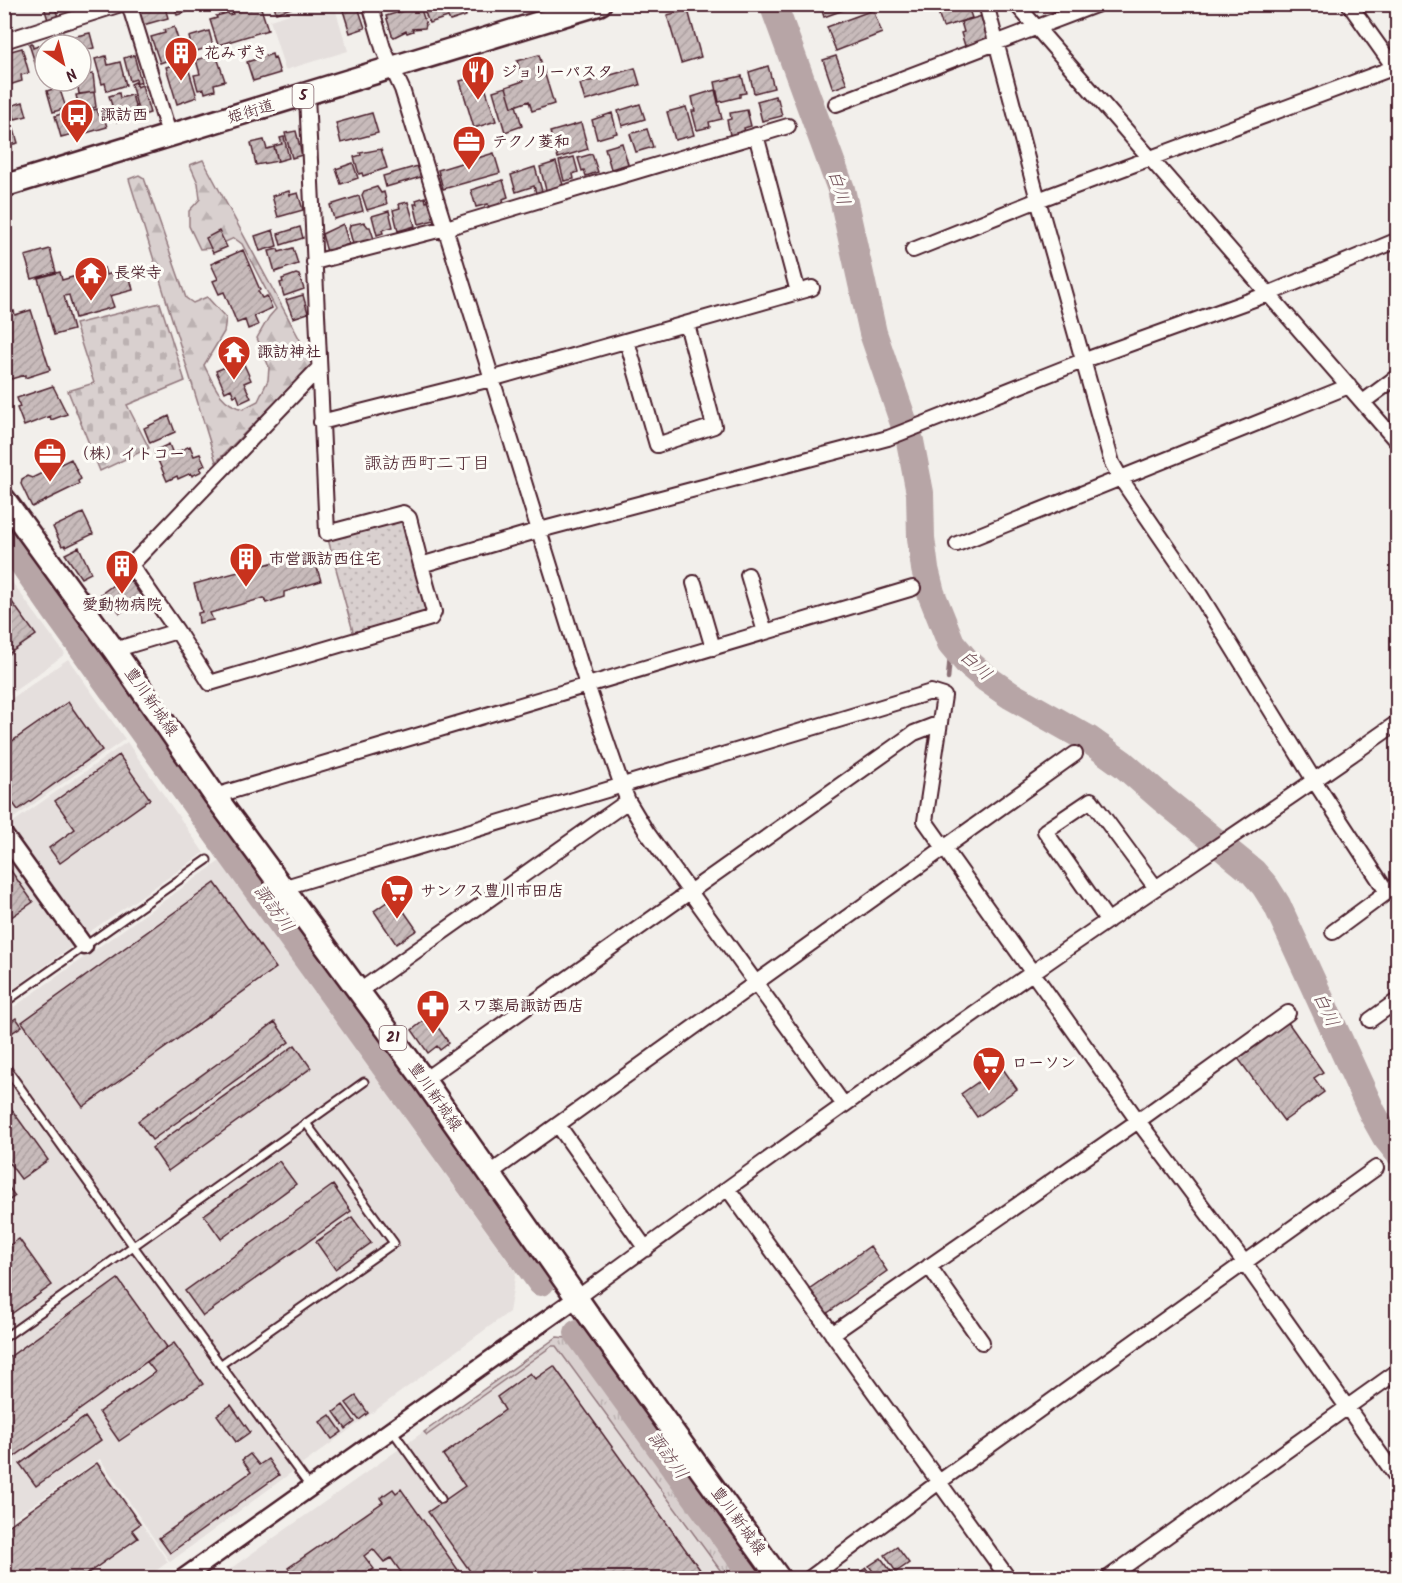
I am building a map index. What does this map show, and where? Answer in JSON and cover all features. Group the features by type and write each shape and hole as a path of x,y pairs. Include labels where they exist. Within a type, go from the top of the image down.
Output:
{"main road":[{"name":"姫街道","path":"4,186 307,95 589,6"},
{"name":"豊川新城線","path":"4,499 114,650 215,796 424,1080 577,1298 779,1578"}],"street":[{"path":"4,40 121,4"},
{"path":"129,4 170,137"},
{"path":"370,4 383,48 402,89 587,685 628,801 646,831 844,1106"},
{"path":"986,4 1038,200 1112,462 1121,479 1197,590 1314,782 1393,888 1333,932"},
{"path":"1016,4 1398,443"},
{"path":"836,104 1098,4"},
{"path":"913,250 1038,200 1396,69 1349,4"},
{"path":"307,95 327,533 403,513 409,518 434,612 431,618 210,683 130,565 319,368"},
{"path":"314,262 446,228 788,126"},
{"path":"756,135 798,292"},
{"path":"421,565 540,530 892,436 1085,360 1268,294 1398,240"},
{"path":"321,422 491,379 812,288"},
{"path":"627,340 657,445 714,426 687,324"},
{"path":"1362,402 1398,376"},
{"path":"957,544 1349,386"},
{"path":"748,575 765,632"},
{"path":"694,583 713,648"},
{"path":"215,796 913,588"},
{"path":"114,650 177,632"},
{"path":"282,888 931,692 944,696 925,821 1138,1121 1244,1262 1398,1479"},
{"path":"187,1577 1032,972 1314,782 1398,722"},
{"path":"424,1080 914,733 940,723"},
{"path":"489,1174 1075,754"},
{"path":"1108,921 1045,831 1091,800 1156,888"},
{"path":"358,992 628,801"},
{"path":"4,835 84,946"},
{"path":"1370,1020 1398,1000"},
{"path":"832,1334 1138,1121 1288,1013"},
{"path":"558,1125 646,1249"},
{"path":"810,1578 939,1482 1376,1168"},
{"path":"728,1190 1008,1578"},
{"path":"929,1266 982,1342"},
{"path":"1108,1578 1398,1371"}],"lane":[{"path":"4,1003 207,860"},
{"path":"4,1065 311,1488"},
{"path":"4,1338 364,1082"},
{"path":"220,1365 394,1243 306,1123"},
{"path":"392,1430 441,1499"}],"shaded area":[{"path":"320,5 334,5 348,51 285,70 270,20"},
{"path":"9,578 65,654 5,698 4,581"},
{"path":"68,659 125,739 7,823 4,820 4,704"},
{"path":"127,742 204,853 85,935 9,825"},
{"path":"4,846 75,944 5,995 4,995"},
{"path":"220,861 516,1272 509,1312 170,1562 100,1459 9,1521 4,1514 4,1014"},
{"path":"557,1337 732,1578 228,1578 230,1569"},
{"path":"99,1462 168,1562 146,1578 5,1578 5,1526"}],"green space":[{"path":"203,160 313,364 216,462 129,179 139,175 144,178 186,298 193,303 207,297 226,318 224,332 204,365 223,398 243,409 258,401 268,380 269,367 257,338 276,309 242,244 234,238 212,248 200,249 189,226 189,211 200,199 198,183 190,165"},
{"path":"160,303 185,381 127,405 149,448 100,471 68,391 94,383 75,324"},
{"path":"398,520 406,525 429,609 424,616 354,635 328,539"},
{"path":"557,1337 576,1339 750,1578 726,1578 556,1346 552,1346 427,1435 424,1432"}],"building":[{"path":"54,4 58,17 48,20 44,7"},
{"path":"153,4 164,4 168,18 143,25 138,8 145,6 146,10 154,8"},
{"path":"174,4 200,4 201,7 177,15"},
{"path":"274,4 303,4 276,13"},
{"path":"341,4 357,4 365,28 350,33"},
{"path":"422,4 464,4 466,16 450,21 448,17 429,23"},
{"path":"820,4 847,4 849,8 824,17"},
{"path":"960,4 967,4 972,18 943,27 938,12"},
{"path":"252,5 253,7 260,5 268,30 218,45 210,20 217,18 216,16 233,14 232,11"},
{"path":"420,6 425,28 412,29 413,31 407,33 406,31 394,37 386,16"},
{"path":"688,10 701,57 681,63 667,15"},
{"path":"873,10 882,33 836,51 827,27"},
{"path":"982,16 988,42 966,49 961,33 964,32 961,22"},
{"path":"174,27 183,55 160,63 151,37 165,33 164,30"},
{"path":"209,31 213,46 190,53 189,37"},
{"path":"32,43 33,56 29,44"},
{"path":"22,48 29,73 21,75 22,81 6,86 4,53"},
{"path":"216,54 225,81 214,84 215,90 205,93 204,89 198,90 194,75 200,74 196,60"},
{"path":"272,54 280,73 253,81 247,62"},
{"path":"134,55 141,82 137,84 136,79 130,81 124,58"},
{"path":"539,55 554,104 532,111 529,101 512,107 506,87 523,81 517,61"},
{"path":"106,56 108,65 120,62 126,85 107,91 105,83 102,84 95,59"},
{"path":"836,56 847,84 833,89 823,60"},
{"name":"花みずき","path":"186,61 197,97 177,104 166,67"},
{"path":"768,66 774,88 754,93 749,72"},
{"path":"635,68 640,85 585,101 580,84"},
{"name":"ジョリーパスタ","path":"481,75 496,121 474,128 460,81"},
{"path":"742,76 746,93 740,94 740,97 719,102 715,82"},
{"path":"135,82 137,87 142,85 150,113 140,116 131,84"},
{"path":"506,87 512,107 516,105 522,126 505,132 493,91"},
{"path":"715,90 722,119 709,122 710,127 697,130 692,111 695,111 692,97"},
{"path":"93,92 96,107 80,112 76,95"},
{"path":"48,93 61,93 66,108 53,112"},
{"path":"119,93 120,98 132,95 138,116 117,122 109,96"},
{"path":"775,96 778,99 782,116 762,121 757,101"},
{"path":"23,102 27,116 15,119 11,106"},
{"path":"640,104 645,119 622,126 618,111"},
{"path":"686,107 694,135 675,140 667,112"},
{"path":"76,109 80,132 61,137 55,116"},
{"path":"97,109 99,116 103,114 107,127 86,133 80,114"},
{"path":"747,110 751,126 744,128 745,132 730,135 727,120 731,119 730,113"},
{"path":"372,113 378,133 341,143 336,123"},
{"path":"612,113 617,133 597,139 592,120"},
{"path":"4,119 7,128 13,126 18,143 10,145 11,149 4,151"},
{"path":"581,123 588,149 558,158 550,132"},
{"path":"647,129 653,147 636,152 630,134"},
{"path":"296,131 302,155 292,158 285,133"},
{"path":"284,137 289,158 278,161 274,146 282,144 280,138"},
{"path":"264,140 267,149 274,147 278,161 256,165 251,143"},
{"path":"622,143 628,164 611,169 605,148"},
{"path":"381,149 387,168 363,176 362,173 359,174 354,157 361,155 360,153"},
{"name":"テクノ菱和","path":"494,153 500,173 443,189 438,170"},
{"path":"592,154 598,172 586,176 578,158"},
{"path":"574,157 578,172 573,174 574,179 564,181 559,161"},
{"path":"556,162 563,185 546,190 540,167"},
{"path":"353,163 358,178 341,184 336,169"},
{"path":"418,166 421,177 386,187 383,176"},
{"path":"535,167 542,191 536,193 534,186 516,192 511,175"},
{"path":"503,180 508,197 503,199 504,204 489,208 488,204 476,207 471,190"},
{"path":"377,187 381,193 384,192 387,204 367,210 362,195 364,191"},
{"path":"289,191 290,195 298,193 303,210 278,217 272,196"},
{"path":"359,196 363,211 334,219 330,205"},
{"path":"425,197 426,202 429,201 434,220 419,224 414,204 417,204 416,200"},
{"path":"408,202 415,226 398,231 393,210 400,208 399,204"},
{"path":"389,211 393,227 382,230 383,233 377,235 372,216"},
{"path":"364,222 370,227 374,239 353,244 350,225"},
{"path":"343,224 349,244 327,252 322,234"},
{"path":"300,227 303,238 281,245 278,234"},
{"path":"273,230 277,246 260,251 255,236"},
{"path":"219,231 227,247 213,253 206,238"},
{"path":"293,248 298,264 275,272 269,251 278,249 279,252"},
{"path":"50,249 56,272 32,279 25,256"},
{"path":"243,250 260,290 258,291 262,298 267,296 272,308 254,316 258,325 248,329 245,320 237,323 224,292 219,294 213,281 218,279 211,264"},
{"name":"長栄寺","path":"104,268 106,275 128,269 133,290 110,296 114,307 75,318 69,295 64,296 73,330 54,335 38,278 60,272 62,280"},
{"path":"299,275 304,289 284,296 280,283 283,282 282,279"},
{"path":"303,295 308,313 293,318 286,300"},
{"path":"31,310 50,370 25,378 25,375 4,381 4,313 14,311 15,315"},
{"name":"諏訪神社","path":"242,360 251,380 244,383 251,398 240,403 237,395 234,396 231,389 225,392 216,371"},
{"path":"53,386 67,414 51,420 50,416 24,426 17,408 20,407 17,398"},
{"path":"169,416 175,432 150,443 144,428"},
{"path":"169,444 173,454 190,446 194,456 200,454 205,465 200,468 202,471 178,479 177,476 167,481 154,451"},
{"name":"（株）イトコー","path":"71,459 81,479 78,481 79,484 32,507 21,484 22,479 27,476 32,478"},
{"path":"83,513 93,534 66,547 62,546 53,527"},
{"path":"79,547 91,573 81,578 65,554"},
{"name":"市営諏訪西住宅","path":"312,552 321,581 284,592 284,597 266,603 264,598 210,613 213,620 199,623 198,613 202,612 194,584"},
{"name":"愛動物病院","path":"120,580 123,585 130,580 142,597 120,613 109,598 106,600 101,594"},
{"path":"4,591 36,635 4,657"},
{"path":"68,702 102,750 18,810 4,791 4,747"},
{"path":"119,755 150,799 60,863 49,848 75,829 55,801"},
{"path":"4,861 33,902 4,922"},
{"path":"215,883 276,968 83,1107 22,1022"},
{"path":"394,897 417,930 396,944 374,911"},
{"path":"430,1016 449,1043 440,1050 437,1046 428,1053 412,1030"},
{"path":"16,1018 22,1026 4,1038 4,1026"},
{"path":"1287,1021 1323,1072 1314,1078 1324,1092 1284,1121 1237,1057"},
{"path":"275,1022 289,1042 152,1140 138,1121"},
{"path":"295,1045 311,1068 168,1171 152,1148"},
{"name":"ローソン","path":"1001,1066 1017,1089 977,1117 961,1094"},
{"path":"4,1099 48,1160 21,1179 4,1156"},
{"path":"279,1161 296,1184 221,1239 204,1215"},
{"path":"4,1181 15,1196 4,1204"},
{"path":"333,1185 351,1211 203,1316 185,1291"},
{"path":"352,1217 371,1243 335,1269 316,1242"},
{"path":"19,1239 52,1285 4,1319 4,1249"},
{"path":"870,1246 887,1271 826,1314 809,1289"},
{"path":"118,1279 167,1347 4,1464 4,1361"},
{"path":"174,1343 203,1384 119,1441 99,1412 155,1372 147,1362"},
{"path":"554,1366 706,1578 475,1578 428,1512 465,1486 443,1455 505,1410 497,1397 530,1373 535,1379"},
{"path":"356,1396 368,1413 359,1420 346,1403"},
{"path":"231,1405 250,1432 236,1442 217,1415"},
{"path":"343,1405 355,1422 346,1429 334,1412"},
{"path":"330,1415 342,1432 332,1439 320,1422"},
{"path":"85,1417 101,1440 36,1486 20,1464"},
{"path":"250,1454 259,1465 268,1459 279,1475 170,1553 159,1538 251,1472 242,1460"},
{"path":"97,1463 140,1524 132,1530 138,1538 81,1578 4,1578 4,1529"},
{"path":"393,1489 396,1493 401,1489 461,1574 455,1578 405,1578 391,1558 384,1562 373,1549 364,1556 374,1569 360,1578 295,1578 288,1568 383,1502 380,1498"},
{"path":"897,1547 909,1563 896,1572 885,1555"},
{"path":"881,1558 893,1574 886,1578 878,1578 869,1566"},
{"path":"866,1568 873,1578 853,1577"}],"waterway":[{"name":"白川","path":"773,4 841,189 873,333 910,441 920,493 921,538 925,569 931,593 951,643 967,662 987,679 1010,695 1088,739 1123,764 1253,872 1277,905 1373,1114 1398,1152"},
{"name":"諏訪川","path":"4,536 541,1282"},
{"path":"948,679 951,643"},
{"name":"諏訪川","path":"578,1333 755,1578"}],"place":[{"name":"花みずき","path":"181,82"},
{"name":"ジョリーパスタ","path":"478,101"},
{"name":"諏訪西","path":"77,144"},
{"name":"テクノ菱和","path":"469,171"},
{"name":"長栄寺","path":"91,302"},
{"name":"諏訪神社","path":"234,381"},
{"name":"（株）イトコー","path":"50,483"},
{"name":"市営諏訪西住宅","path":"246,588"},
{"name":"愛動物病院","path":"122,595"},
{"name":"サンクス豊川市田店","path":"397,920"},
{"name":"スワ薬局諏訪西店","path":"433,1035"},
{"name":"ローソン","path":"989,1092"}],"district":[{"name":"諏訪西町二丁目","path":"427,464"}]}
